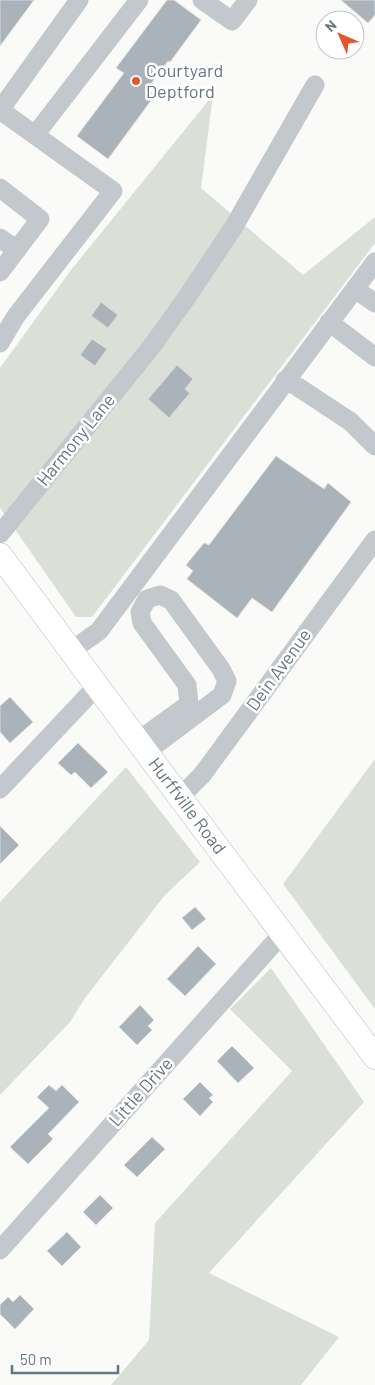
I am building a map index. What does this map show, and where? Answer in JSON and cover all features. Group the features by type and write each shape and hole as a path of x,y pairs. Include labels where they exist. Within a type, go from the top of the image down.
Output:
{"main road":[{"name":"Hurffville Road","path":"0,555 375,1057"}],"street":[{"path":"0,343 16,316 113,191 0,110 79,0"},
{"path":"35,135 140,0"},
{"path":"202,0 232,21 248,0"},
{"name":"Harmony Lane","path":"0,534 152,346 233,228 315,85"},
{"path":"0,188 40,219 0,272"},
{"path":"0,238 17,250"},
{"path":"71,651 99,631 375,262"},
{"path":"354,289 375,303"},
{"path":"329,322 375,357"},
{"path":"285,380 350,422 375,446"},
{"name":"Dein Avenue","path":"180,797 202,776 375,540"},
{"path":"142,747 222,696 227,681 221,669 171,600 160,595 147,600 140,612 142,623 187,685 206,699 222,696"},
{"path":"142,747 189,704 187,685"},
{"path":"0,790 97,686"},
{"name":"Little Drive","path":"0,1250 282,934"}],"shaded area":[{"path":"213,95 201,188 303,275 375,217 375,243 92,617 76,617 0,508 0,368 71,270"},
{"path":"375,759 375,1009 283,884"},
{"path":"126,767 200,862 165,895 85,998 70,1022 0,1095 0,902"},
{"path":"271,968 364,1102 209,1273 339,1337 301,1385 111,1385 149,1340 155,1223 292,1071 230,1009"}],"building":[{"path":"0,0 34,0 0,46"},
{"name":"Courtyard Deptford","path":"167,0 174,0 201,20 147,89 155,95 108,159 77,136 124,73 116,68"},
{"path":"341,0 375,0 375,15 368,23 365,20 365,10 353,10"},
{"path":"101,302 118,315 108,328 91,316"},
{"path":"92,339 107,349 95,366 80,355"},
{"path":"177,365 193,379 185,389 190,393 169,418 148,399"},
{"path":"276,456 324,489 328,483 351,502 272,612 252,598 237,618 187,579 193,571 186,565 204,543 209,545"},
{"path":"10,697 33,722 10,743 0,732 0,706"},
{"path":"78,743 108,772 91,788 75,772 71,775 58,763"},
{"path":"0,826 19,845 0,864"},
{"path":"195,907 206,919 192,930 182,918"},
{"path":"198,946 216,964 185,996 167,979"},
{"path":"140,1005 154,1020 148,1026 152,1030 137,1045 119,1027"},
{"path":"232,1046 254,1068 238,1083 217,1061"},
{"path":"200,1082 213,1095 209,1098 213,1102 200,1116 183,1099"},
{"path":"49,1085 56,1091 62,1085 79,1102 48,1134 53,1139 28,1164 10,1147 49,1108 37,1097"},
{"path":"152,1137 165,1149 137,1177 124,1165"},
{"path":"100,1195 113,1208 96,1225 83,1212"},
{"path":"67,1232 81,1247 62,1266 47,1251"},
{"path":"20,1295 34,1309 15,1329 0,1314 0,1305 8,1297 13,1302"}],"place":[{"name":"Courtyard Deptford","path":"136,81"}]}
